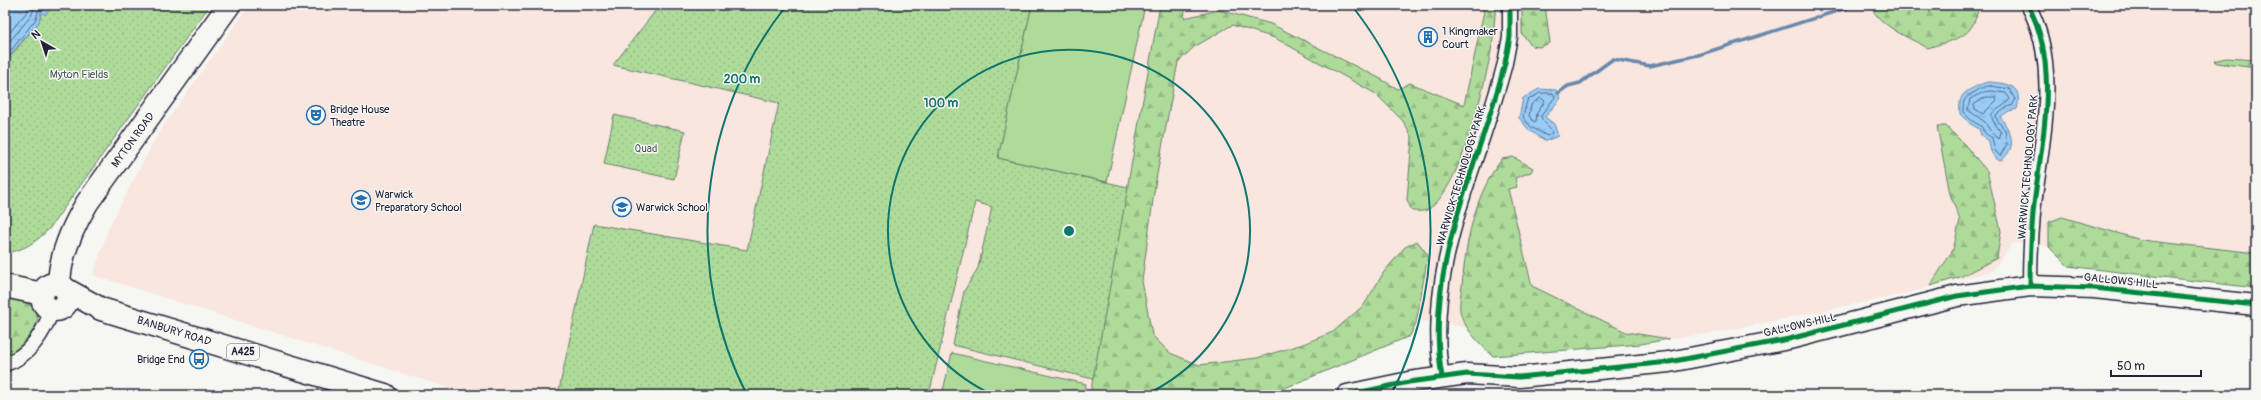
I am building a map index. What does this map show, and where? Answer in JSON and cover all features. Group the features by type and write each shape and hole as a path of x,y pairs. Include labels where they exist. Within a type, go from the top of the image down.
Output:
{"main road":[{"name":"MYTON ROAD","path":"56,297 60,267 64,252 70,234 87,203 229,5"},
{"name":"BANBURY ROAD","path":"5,286 101,309 338,388 385,395"}],"street":[{"name":"WARWICK TECHNOLOGY PARK","path":"1442,377 1438,339 1440,295 1451,235 1506,63 1510,37 1510,5"},
{"name":"WARWICK TECHNOLOGY PARK","path":"2028,5 2038,28 2046,76 2044,121 2032,220 2030,286"},
{"name":"GALLOWS HILL","path":"1347,395 1387,386 1467,374 1494,377 1568,379 1669,362 1788,339 1957,296 2030,286 2094,288 2256,305"},
{"path":"5,364 16,359 32,345 44,328 56,297"}],"shaded area":[{"path":"249,5 2256,5 2256,265 2013,243 1992,271 1900,295 1720,332 1669,339 1626,332 1576,308 1488,330 1415,320 1244,395 471,395 93,275 109,227 158,134"}],"green space":[{"name":"Myton Fields","path":"51,5 210,5 49,229 29,245 12,252 5,253 5,78 10,76 8,59 39,22 41,12"},
{"path":"660,5 1032,5 998,158 1128,187 1093,379 953,345 964,291 978,268 992,207 975,202 929,395 558,395 594,224 747,250 779,103 613,65"},
{"path":"1032,5 1123,5 1144,10 1107,182 998,158"},
{"path":"1160,5 1186,5 1184,18 1219,10 1271,24 1398,89 1410,83 1464,105 1484,11 1481,5 1496,5 1491,51 1483,88 1469,137 1450,183 1439,199 1424,211 1412,211 1407,200 1412,138 1403,121 1376,94 1275,38 1232,25 1194,47 1178,62 1155,185 1142,281 1152,335 1170,353 1199,365 1257,358 1303,344 1333,332 1364,305 1384,272 1405,247 1417,241 1428,255 1416,323 1410,336 1285,388 1247,395 1090,395"},
{"path":"1522,5 1545,5 1550,43 1539,47 1532,46 1522,34"},
{"path":"1870,5 1979,5 1973,25 1968,31 1955,39 1928,48 1895,31 1880,19"},
{"path":"2226,58 2256,60 2256,68 2217,63 2214,61"},
{"name":"Quad","path":"614,115 685,131 674,179 604,164"},
{"path":"1937,126 1946,126 1987,171 2001,231 1997,258 1960,277 1930,286 1953,250 1960,220 1950,194"},
{"path":"1513,157 1533,168 1531,172 1515,178 1517,187 1508,189 1532,286 1626,332 1669,339 1641,344 1493,356 1483,347 1464,323 1460,307 1466,253 1473,220 1484,188 1502,159"},
{"path":"2062,217 2141,240 2256,253 2256,288 2068,266 2049,247 2049,222"},
{"path":"5,296 20,300 34,308 37,314 37,321 30,335 24,342 5,356"},
{"path":"952,353 1086,384 1084,395 942,395"}],"water":[{"path":"5,5 52,6 45,15 41,12 39,22 11,54 11,58 8,60 10,76 7,79 5,78"},
{"path":"1990,82 2013,87 2018,95 2017,109 2009,111 2000,117 2010,134 2011,145 2010,151 2000,161 1993,155 1989,141 1981,135 1979,129 1969,123 1960,114 1960,101 1963,95 1977,86"},
{"path":"1539,89 1556,90 1561,98 1545,117 1554,124 1558,136 1546,141 1529,130 1519,118 1523,98"}],"waterway":[{"path":"1558,93 1568,86 1580,83 1613,59 1650,66 1698,55 1856,5"}],"cycle path":[{"path":"1442,377 1438,336 1440,296 1447,256 1457,217 1505,63 1510,37 1510,5"},
{"path":"2028,5 2038,29 2044,55 2046,81 2046,108 2033,213 2030,286"},
{"path":"1347,395 1409,382 1467,374 1519,377 1669,362 1789,339 1957,296 2030,286 2094,288 2256,305"}],"place":[{"name":"1 Kingmaker Court","path":"1428,37"},
{"name":"Bridge House Theatre","path":"316,115"},
{"name":"Warwick Preparatory School","path":"361,200"},
{"name":"Warwick School","path":"622,207"},
{"name":"Bridge End","path":"199,359"}]}
